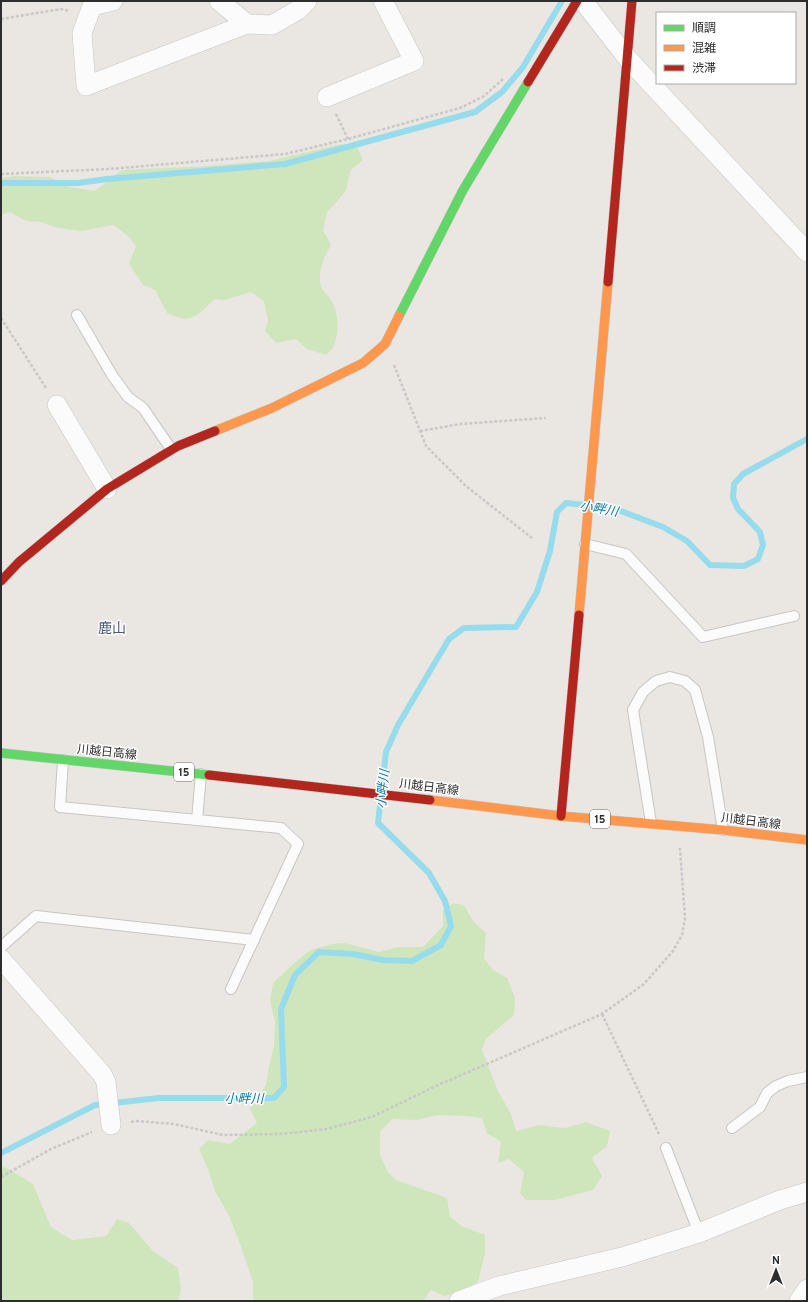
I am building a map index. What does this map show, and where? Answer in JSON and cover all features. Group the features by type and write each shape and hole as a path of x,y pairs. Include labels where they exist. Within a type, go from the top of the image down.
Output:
{"street":[{"path":"113,1 92,6 82,33 86,86 247,24 272,25 298,10 307,1"},
{"path":"219,1 247,24"},
{"path":"327,97 414,61 383,1"},
{"path":"1,581 19,562 107,489 178,446 272,408 362,363 385,344 463,190 577,1"},
{"path":"583,1 628,59 807,252"},
{"path":"561,816 632,1"},
{"path":"57,405 107,489"},
{"name":"川越日高線","path":"1,753 394,795 561,816 651,823 807,840"},
{"path":"1,959 102,1074 106,1082 110,1110"},
{"path":"458,1301 499,1286 622,1257 699,1233 780,1200 807,1192"},
{"path":"799,1301 807,1289"}],"lane":[{"path":"77,315 112,375 128,398 143,408 171,450"},
{"path":"585,544 626,554 703,637 794,616"},
{"path":"651,823 633,710 643,692 656,680 670,677 685,681 695,690 708,737 722,830"},
{"path":"63,760 60,807 281,828 298,844 231,989"},
{"path":"197,820 201,774"},
{"path":"1,947 36,916 254,940"},
{"path":"732,1128 760,1107 767,1093 776,1086 788,1081 807,1077"},
{"path":"666,1148 699,1233"}],"path":[{"path":"1,19 61,10 89,15"},
{"path":"1,174 109,169 285,154 348,139 460,108 484,96 503,79 506,74"},
{"path":"327,97 348,139"},
{"path":"1,318 57,405"},
{"path":"385,344 426,446 466,486 532,538"},
{"path":"420,431 460,424 546,418"},
{"path":"1,1177 51,1149 110,1110 137,1121 174,1124 223,1135 281,1134 326,1129 372,1117 436,1086 602,1014 644,984 673,951 682,935 685,918 678,826"},
{"path":"602,1014 666,1148"}],"green space":[{"path":"341,144 358,149 363,160 351,170 346,190 327,212 323,230 331,245 322,265 320,281 322,288 331,299 334,306 338,323 334,346 326,355 307,349 296,339 276,343 265,331 268,321 264,301 251,292 225,300 214,299 194,317 175,317 167,313 155,290 143,285 129,264 136,246 128,236 113,225 81,231 58,228 41,222 26,221 10,212 1,215 1,178 14,176 50,177 70,187 95,191 122,170 269,161"},
{"path":"453,903 464,905 473,921 486,933 484,958 493,970 507,978 515,997 514,1015 486,1039 482,1050 498,1091 511,1114 516,1131 539,1125 566,1128 586,1122 610,1131 607,1146 592,1158 602,1176 593,1190 555,1200 526,1200 520,1193 524,1172 509,1159 498,1163 501,1141 487,1134 482,1118 438,1115 417,1120 392,1119 380,1132 380,1154 388,1172 396,1180 447,1198 450,1217 462,1226 485,1235 485,1253 478,1282 461,1292 444,1296 431,1290 423,1301 253,1301 253,1282 239,1241 228,1214 215,1191 208,1169 199,1149 208,1140 230,1144 257,1123 250,1109 266,1085 274,1046 275,1022 270,1000 273,983 310,950 332,944 345,943 379,952 398,947 423,947 443,926 443,910"},
{"path":"5,1167 33,1184 51,1227 72,1240 106,1236 117,1219 129,1223 153,1251 178,1268 181,1290 178,1301 1,1301 1,1168"}],"waterway":[{"path":"1,183 78,183 107,179 285,164 475,112 502,92 523,67 562,1"},
{"name":"小畔川","path":"1,1153 95,1105 159,1098 274,1098 284,1087 281,1009 295,975 319,952 353,954 383,960 412,961 441,945 451,926 445,901 429,873 378,823 386,752 398,725 449,639 464,628 516,627 537,592 550,551 557,512 566,503 613,508 663,527 687,541 710,565 744,566 758,559 763,545 760,532 738,509 733,498 734,484 743,474 807,439"}],"traffic: fast":[{"path":"399,316 463,190 528,82"},
{"path":"1,753 209,775"}],"traffic: slow":[{"path":"579,615 608,282"},
{"path":"215,431 272,408 363,363 385,344 399,316"},
{"path":"430,800 561,816 723,830 807,840"}],"traffic: jam":[{"path":"528,82 577,1"},
{"path":"608,282 632,1"},
{"path":"1,581 19,562 107,489 178,446 215,431"},
{"path":"561,816 579,615"},
{"path":"209,775 430,800"}],"district":[{"name":"鹿山","path":"112,628"}]}
